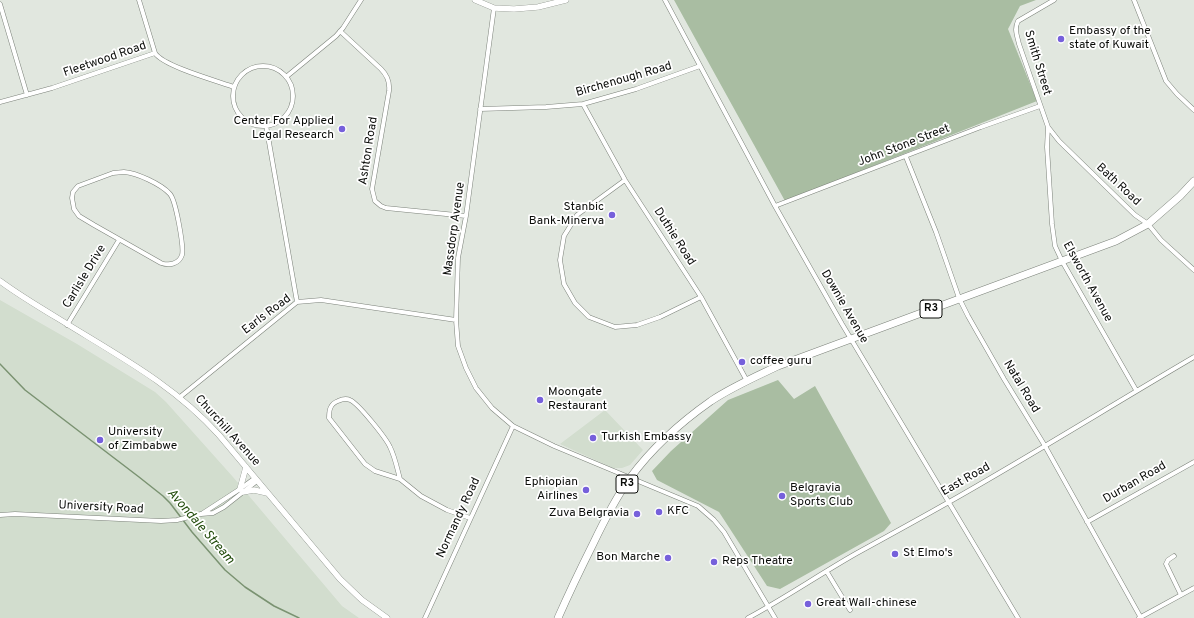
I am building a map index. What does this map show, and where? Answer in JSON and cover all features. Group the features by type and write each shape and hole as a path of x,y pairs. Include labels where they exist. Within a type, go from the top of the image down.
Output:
{"highway":[{"name":"R3","path":"558,618 571,588 603,524 631,478 657,448 692,415 726,392 778,366 959,298 1109,244 1148,224 1180,196 1194,181"}],"main road":[{"path":"475,0 494,8 538,7 566,0"},
{"name":"Churchill Avenue","path":"0,281 19,296 143,371 180,397 209,424 351,590 373,609 387,618"},
{"path":"246,467 242,491 254,490 269,494"}],"street":[{"path":"139,0 155,53"},
{"path":"286,77 340,31 361,0"},
{"name":"Downie Avenue","path":"665,0 776,206 851,339 1018,618"},
{"name":"Smith Street","path":"1040,106 1016,34 1016,26 1018,21 1054,0"},
{"path":"1134,0 1166,81 1194,110"},
{"path":"0,4 27,95"},
{"name":"Massdorp Avenue","path":"494,8 466,216 458,258 456,320 458,346 466,368 476,388 492,408 513,426 554,446 698,506 724,532 776,618"},
{"name":"Ashton Road","path":"340,31 381,69 389,81 389,91 372,189 375,201 386,208 466,216"},
{"name":"Fleetwood Road","path":"0,102 101,72 155,53 157,57 163,61 234,87"},
{"path":"257,66 273,68 286,77 290,84 292,92 290,107 281,120 274,124 260,126 247,122 238,112 233,100 234,87 243,74 249,69 257,66"},
{"name":"Birchenough Road","path":"480,109 546,108 583,104 636,89 700,66"},
{"name":"Duthie Road","path":"583,104 625,180 701,297 747,381"},
{"name":"Bath Road","path":"1040,106 1048,128 1058,141 1135,215 1148,224 1161,240 1194,270"},
{"name":"John Stone Street","path":"776,206 981,127 1040,106"},
{"path":"266,126 297,302"},
{"name":"Elsworth Avenue","path":"1048,128 1047,147 1052,224 1055,246 1062,261 1136,390"},
{"name":"Natal Road","path":"906,157 936,232 959,298 968,316 1045,446 1140,618"},
{"name":"Carlisle Drive","path":"130,172 144,177 166,191 172,198 180,229 182,255 177,261 170,265 166,265 119,240 76,213 73,205 73,192 78,186 93,180 113,173 130,172"},
{"path":"625,180 578,215 564,236 560,260 564,284 575,303 590,317 615,327 637,325 660,317 701,297"},
{"name":"Carlisle Drive","path":"68,325 119,240"},
{"name":"Earls Road","path":"180,397 297,302 321,300 456,320"},
{"name":"East Road","path":"748,618 769,607 856,554 1045,446 1136,390 1194,357"},
{"path":"400,479 394,455 389,444 358,406 351,400 344,399 337,401 332,405 329,410 329,418 365,464 375,471 400,479 420,496 447,510 470,518"},
{"name":"Normandy Road","path":"425,618 513,426"},
{"name":"Durban Road","path":"1087,522 1194,462"},
{"name":"University Road","path":"0,515 15,514 161,521 177,520 201,514 242,491 256,480"},
{"path":"1174,556 1168,560 1166,564 1181,595"},
{"path":"827,572 850,610"},
{"path":"1140,618 1194,588"}],"shaded area":[{"name":"University of Zimbabwe","path":"0,300 77,344 155,392 166,402 233,477 342,606 359,618 0,618"},
{"path":"605,410 643,450 630,465 622,468 613,468 560,444"}],"green space":[{"path":"674,0 1036,0 1020,6 1008,29 1037,101 785,201"},
{"name":"Belgravia Sports Club","path":"778,380 794,399 815,386 891,523 884,531 780,589 767,586 719,512 657,480 652,471 671,451 728,400"}],"waterway":[{"name":"Avondale Stream","path":"0,364 25,390 163,496 225,570 245,587 274,606 299,618"}],"place":[{"name":"Embassy of the state of Kuwait","path":"1061,39"},
{"name":"Center For Applied Legal Research","path":"342,129"},
{"name":"Stanbic Bank-Minerva","path":"612,215"},
{"name":"coffee guru","path":"742,362"},
{"name":"Moongate Restaurant","path":"540,400"},
{"name":"Turkish Embassy","path":"593,438"},
{"name":"University of Zimbabwe","path":"100,440"},
{"name":"Ephiopian Airlines","path":"586,490"},
{"name":"Belgravia Sports Club","path":"782,496"},
{"name":"KFC","path":"659,512"},
{"name":"Zuva Belgravia","path":"637,514"},
{"name":"St Elmo's","path":"895,554"},
{"name":"Bon Marche","path":"668,558"},
{"name":"Reps Theatre","path":"714,562"},
{"name":"Great Wall-chinese","path":"808,604"}]}
